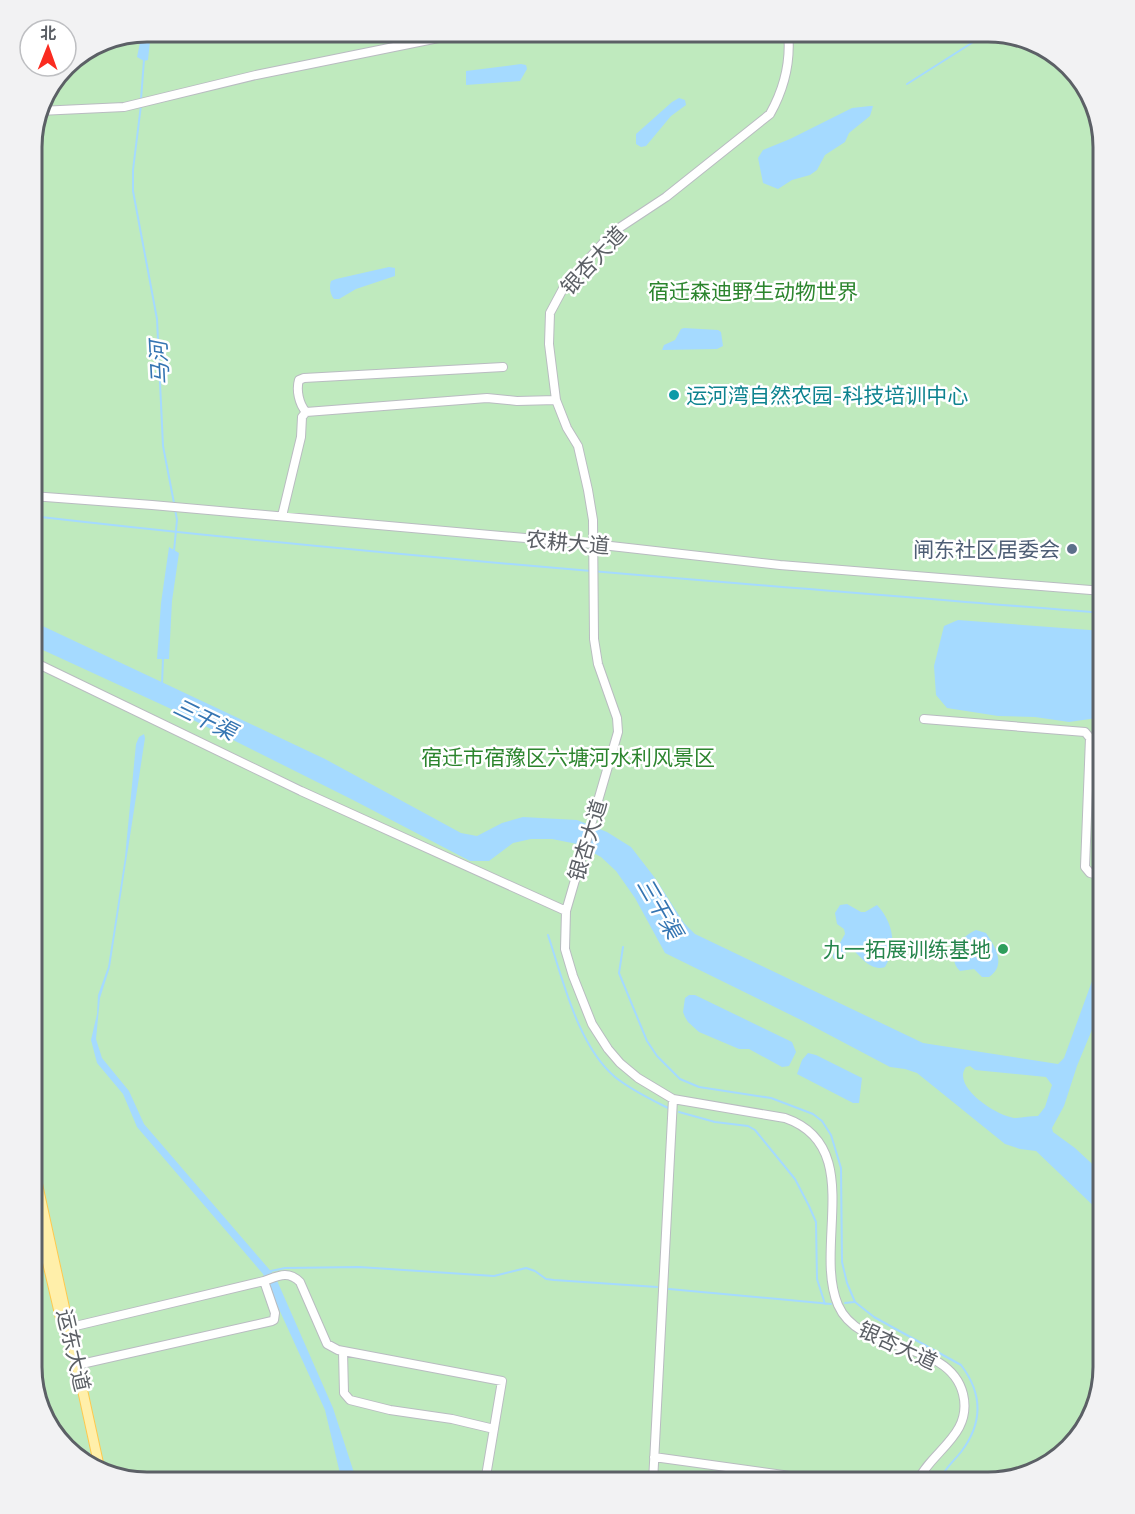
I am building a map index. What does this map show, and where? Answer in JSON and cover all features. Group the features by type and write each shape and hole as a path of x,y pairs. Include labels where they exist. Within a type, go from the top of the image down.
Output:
{"main road":[{"name":"运东大道","path":"42,1209 92,1456"},
{"name":"运东大道","path":"42,1235 77,1365 98,1459"}],"street":[{"path":"49,111 124,107 256,75 419,42"},
{"name":"银杏大道","path":"789,42 787,67 780,96 770,114 666,197 614,232 565,285 550,312 549,344 556,400 567,428 578,446 593,520 594,639 597,656 617,718 618,732 566,911 565,948 573,976 592,1024 608,1049 638,1078 673,1099 785,1118 801,1124 814,1136 828,1159 832,1179 830,1251 832,1280 838,1305 847,1320 866,1334 938,1362 956,1378 963,1393 965,1412 959,1431 922,1472"},
{"path":"306,412 302,408 297,387 299,380 304,378 503,367"},
{"path":"282,516 301,437 302,417 306,412 487,398 517,401 556,400"},
{"name":"农耕大道","path":"42,497 593,544 780,565 1093,590"},
{"path":"42,666 307,794 566,911"},
{"path":"924,719 1085,732 1090,738 1085,867 1093,874"},
{"path":"653,1472 673,1099"},
{"path":"66,1328 264,1281 281,1274 294,1276 300,1282 327,1344 343,1351 502,1381 487,1472"},
{"path":"77,1365 272,1321 275,1313 264,1281"},
{"path":"343,1351 344,1393 350,1400 390,1410 452,1419 494,1430"},
{"path":"654,1457 762,1472"}],"green space":[{"name":"宿迁市宿豫区六塘河水利风景区","path":"147,42 995,42 1028,50 1040,56 1062,73 1075,89 1087,113 1093,147 1093,1367 1089,1394 1082,1413 1067,1436 1046,1454 1022,1466 988,1472 147,1472 120,1468 101,1461 78,1446 60,1425 50,1407 42,1367 42,140 53,101 64,83 69,78 78,78 78,68 95,56 113,48"}],"water":[{"path":"150,42 148,60 144,61 137,57 140,43"},
{"path":"526,65 527,69 520,81 466,85 466,71"},
{"path":"679,98 685,100 686,105 671,116 646,146 641,147 636,144 636,134"},
{"path":"873,106 870,116 849,133 845,142 825,155 817,170 810,175 792,180 778,189 763,183 758,158 763,150 852,108"},
{"path":"389,267 395,268 395,276 334,299 330,288 331,281"},
{"path":"684,328 718,330 721,332 723,346 717,349 662,350 664,345 675,340"},
{"path":"169,547 179,553 172,601 169,659 157,659 161,603"},
{"path":"958,620 1093,630 1093,719 1069,722 1035,717 998,716 947,708 936,695 934,666 944,626"},
{"name":"三干渠","path":"42,626 325,759 461,833 477,836 502,823 523,817 577,820 607,832 631,847 655,878 684,923 695,934 923,1043 1058,1064 1064,1058 1093,978 1093,1027 1064,1106 1052,1128 1053,1132 1093,1165 1093,1205 1036,1151 1005,1144 917,1073 890,1067 665,953 635,898 616,871 601,857 577,844 552,839 531,839 513,843 489,861 470,861 169,708 42,650","holes":["970,1066 975,1070 1046,1077 1052,1085 1045,1107 1038,1116 1014,1118 997,1112 978,1099 970,1091 963,1075 966,1067"]},
{"path":"144,734 145,738 110,967 100,998 96,1039 102,1058 129,1091 144,1124 275,1276 333,1408 354,1472 340,1472 325,1410 263,1274 137,1127 123,1094 97,1063 91,1040 97,1014 98,995 108,967 125,857 136,744 139,737"},
{"path":"847,904 861,912 877,905 887,919 892,943 885,967 870,965 850,947 843,958 836,960 833,958 845,934 844,929 837,924 835,913 840,905"},
{"path":"976,930 986,933 996,949 997,967 989,977 982,977 974,969 960,971 956,965 954,960 957,948 970,933","holes":["969,944 980,948 981,952 978,957 970,957 964,952 964,948"]},
{"path":"695,995 792,1042 796,1052 789,1066 782,1067 749,1049 739,1049 699,1032 688,1022 683,1012 685,998"},
{"path":"808,1053 862,1078 859,1103 853,1103 797,1074 802,1060"}],"waterway":[{"path":"907,84 973,42"},
{"name":"马河","path":"141,99 144,60"},
{"name":"马河","path":"141,105 133,170 133,191 157,319 163,446 174,503"},
{"name":"马河","path":"174,551 177,520 175,509"},
{"path":"42,517 433,557 1093,612"},
{"name":"马河","path":"162,685 163,658"},
{"path":"548,935 573,1011 581,1030 602,1064 615,1077 634,1090 668,1108"},
{"path":"623,947 619,973 647,1041 657,1056 680,1079 699,1087 771,1098 813,1114 822,1121 831,1135 841,1168 842,1262 855,1302 874,1317 961,1365 973,1387 978,1408 973,1430 961,1452 945,1472"},
{"path":"679,1112 715,1122 748,1126 755,1130 795,1179 816,1222 817,1279 825,1304"},
{"path":"271,1271 285,1268 359,1267 494,1276 526,1268 546,1279 657,1287"},
{"path":"669,1289 831,1304"},
{"path":"845,1303 854,1302"}],"place":[{"name":"运河湾自然农园-科技培训中心","path":"674,395"},
{"name":"闸东社区居委会","path":"1072,549"},
{"name":"九一拓展训练基地","path":"1003,949"}],"park label":[{"name":"宿迁森迪野生动物世界","path":"753,291"}]}
